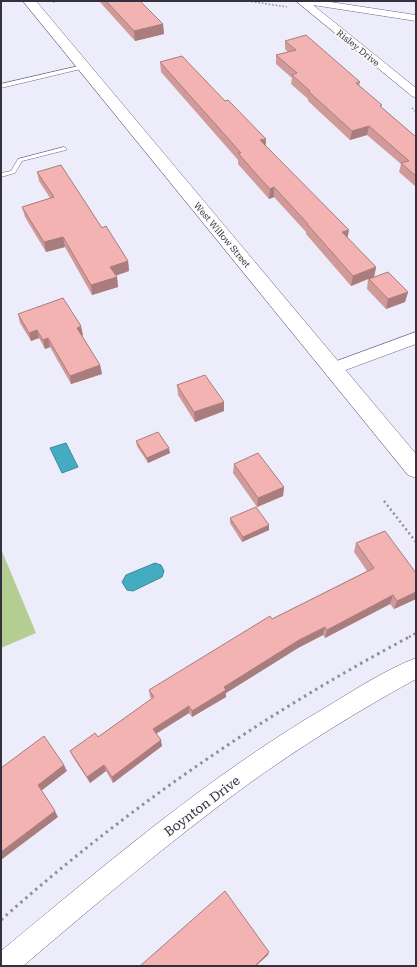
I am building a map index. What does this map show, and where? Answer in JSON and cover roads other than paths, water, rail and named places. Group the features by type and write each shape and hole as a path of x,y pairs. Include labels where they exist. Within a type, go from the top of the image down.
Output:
{"street":[{"name":"West Willow Street","path":"29,1 416,469"},
{"name":"Risley Drive","path":"301,1 416,94"},
{"path":"304,1 416,18"},
{"path":"332,369 416,338"},
{"name":"Boynton Drive","path":"4,966 97,887 263,760 365,696 416,668"}],"lane":[{"path":"1,86 83,67"},
{"path":"1,175 14,172 20,160 64,148"}],"water":[{"path":"66,443 78,467 62,473 50,448"},
{"path":"155,563 161,565 164,571 162,577 133,591 127,590 122,582 126,575"}]}
